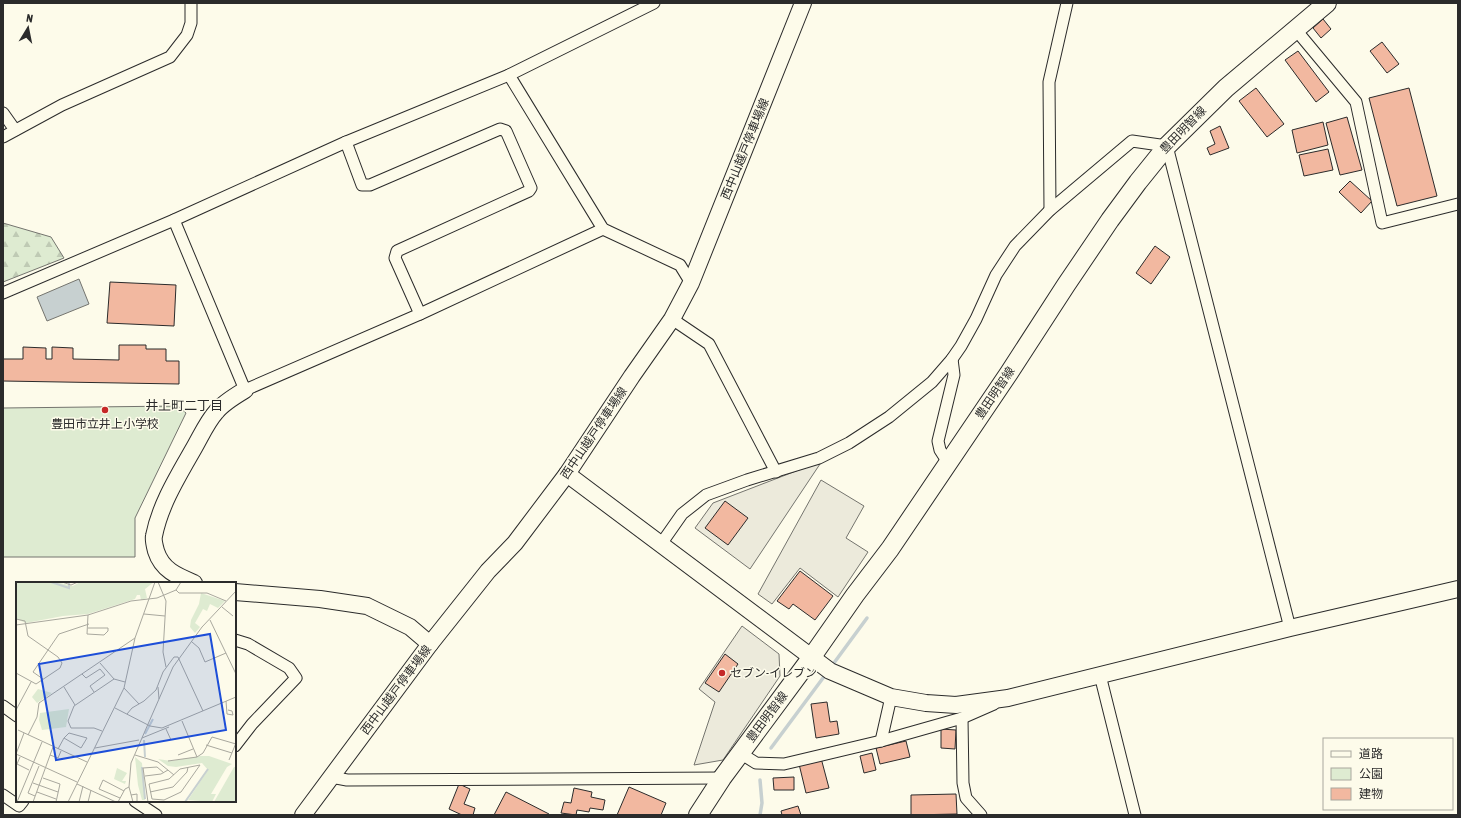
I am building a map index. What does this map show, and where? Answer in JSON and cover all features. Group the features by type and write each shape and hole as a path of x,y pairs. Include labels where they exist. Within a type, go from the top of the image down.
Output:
{"main road":[{"name":"豊田明智線","path":"698,815 740,753 890,549 949,464 1110,220 1167,146 1226,88 1327,3"}],"street":[{"path":"3,137 62,105 170,57 187,36 191,23 191,3"},
{"path":"3,293 174,220 346,142 509,75 654,3"},
{"name":"西中山越戸停車場線","path":"303,815 430,644 488,571 515,543 567,474 672,319 691,283 803,3"},
{"path":"1050,210 1049,82 1067,3"},
{"path":"1296,30 1356,102 1382,223 1458,204"},
{"path":"509,75 603,229 680,265 691,283"},
{"path":"3,113 15,130"},
{"path":"346,142 362,185 370,185 500,129 506,131 531,188 529,191 397,251 395,258 420,314"},
{"path":"661,544 682,514 706,495 747,480 819,458 849,443 894,413 932,382 961,346 976,320 996,275 1015,246 1050,210 1132,140 1167,146 1290,628"},
{"path":"174,220 245,390"},
{"path":"191,582 176,576 164,566 156,552 154,538 160,516 172,487 216,411 233,397 245,390 420,314 603,229"},
{"path":"672,319 709,344 776,472"},
{"path":"949,464 940,450 938,441 954,375 952,359"},
{"path":"567,474 830,671 891,697 926,703 956,705 1008,698 1290,628 1458,589"},
{"path":"236,592 320,599 367,606 410,627 430,644"},
{"path":"236,640 248,644 290,668 296,678 252,724 236,745"},
{"path":"1100,676 1135,815"},
{"path":"881,741 891,697"},
{"path":"740,753 756,763 784,764 881,741 962,718 1008,698"},
{"path":"3,706 16,715"},
{"path":"962,718 963,783 966,798 981,815"},
{"path":"331,777 347,780 722,778"},
{"path":"3,795 19,806 22,802"},
{"path":"137,802 156,815"}],"green space":[{"path":"3,223 51,237 64,258 3,282"},
{"path":"178,406 186,413 135,518 135,557 3,557 3,408"}],"shaded area":[{"path":"79,279 89,304 47,321 37,297"},
{"path":"822,461 750,569 695,528 713,503"},
{"path":"821,480 864,506 846,538 868,552 838,597 800,568 772,604 758,594"},
{"path":"742,626 779,654 780,676 723,760 694,765 715,702 699,689"}],"building":[{"path":"1323,19 1331,29 1321,38 1313,28"},
{"path":"1382,42 1399,64 1387,73 1370,51"},
{"path":"1298,51 1329,92 1316,102 1285,60"},
{"path":"1256,88 1284,124 1267,137 1239,101"},
{"path":"1409,88 1437,196 1397,206 1369,98"},
{"path":"1347,117 1362,170 1340,175 1326,123"},
{"path":"1323,122 1328,145 1297,153 1292,130"},
{"path":"1220,126 1229,148 1210,155 1207,148 1215,144 1210,131"},
{"path":"1328,149 1333,170 1304,176 1299,155"},
{"path":"1350,181 1372,201 1361,213 1339,192"},
{"path":"1155,246 1170,257 1151,284 1136,273"},
{"path":"110,282 176,285 174,326 107,323"},
{"path":"119,345 146,345 146,349 166,349 166,361 179,361 179,384 3,381 3,359 23,359 23,347 46,348 46,359 52,359 52,347 73,348 73,359 119,360"},
{"path":"725,501 748,518 728,545 705,528"},
{"path":"800,571 833,596 815,620 793,604 789,609 777,601"},
{"name":"セブン-イレブン","path":"725,654 738,664 719,692 705,683"},
{"path":"827,702 830,722 837,721 839,734 816,738 811,704"},
{"path":"941,729 956,730 955,749 941,748"},
{"path":"906,741 910,757 880,764 876,748"},
{"path":"872,753 876,770 864,773 860,756"},
{"path":"821,758 829,788 806,793 799,764"},
{"path":"794,777 794,790 774,790 773,778"},
{"path":"459,784 470,789 464,804 475,808 473,815 462,815 449,809"},
{"path":"629,787 666,803 661,815 617,815"},
{"path":"574,788 592,792 591,797 605,800 603,810 590,808 589,812 577,810 576,815 561,813 564,802 571,803"},
{"path":"506,792 549,814 494,815"},
{"path":"956,794 957,814 911,815 911,795"},
{"path":"798,806 801,815 782,815 781,811"}],"waterway":[{"path":"831,667 867,618"},
{"path":"771,748 826,674"},
{"path":"760,780 762,803 760,815"}],"place":[{"name":"豊田市立井上小学校","path":"105,410"},
{"name":"セブン-イレブン","path":"722,673"}],"district":[{"name":"井上町二丁目","path":"184,405"}]}
